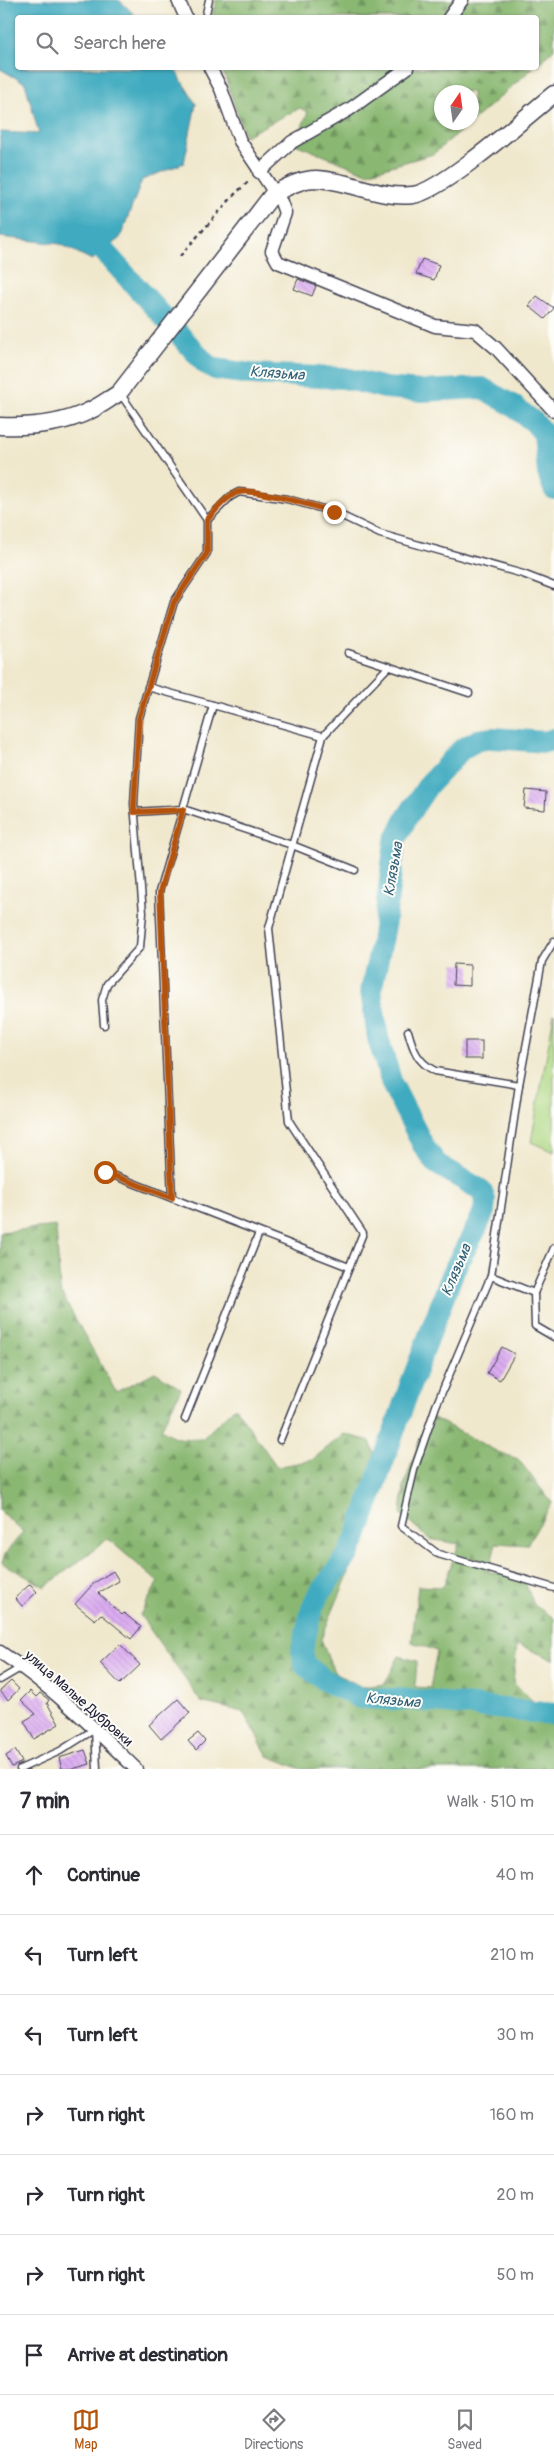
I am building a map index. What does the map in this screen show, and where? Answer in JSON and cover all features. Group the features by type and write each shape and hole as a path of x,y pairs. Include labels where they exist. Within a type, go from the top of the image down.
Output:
{"street":[{"path":"178,0 185,15"},
{"path":"451,15 462,0"},
{"path":"211,70 221,89 240,142 273,194 281,202 285,213 272,252 278,262 435,326 475,330 496,348 554,412"},
{"path":"259,172 292,142 350,109 404,70"},
{"path":"0,426 21,427 61,421 88,412 120,393 273,194 295,183 315,179 340,182 388,196 415,195 439,185 554,94"},
{"name":"улица Малые Дубровки","path":"0,1652 22,1667 95,1729 136,1769"}],"lane":[{"path":"205,15 209,0"},
{"path":"104,1025 102,1000 107,984 140,947 143,913 134,812 139,718 174,602 207,553 207,520 120,393"},
{"path":"207,520 230,497 240,492 287,499 334,512 380,534 523,574 554,586"},
{"path":"348,653 469,693"},
{"path":"280,1440 363,1233 289,1121 269,928 323,736 388,666"},
{"path":"148,687 323,736"},
{"path":"172,1198 160,892 213,705"},
{"path":"134,812 183,810 292,845 355,870"},
{"path":"554,941 542,961 519,1085 491,1276 436,1406 414,1470 402,1526 438,1554 554,1588"},
{"path":"408,1031 415,1053 424,1065 434,1071 519,1085"},
{"path":"105,1172 349,1267"},
{"path":"185,1419 260,1233"},
{"path":"554,1248 534,1293 535,1326 554,1337"},
{"path":"491,1276 534,1293"},
{"path":"0,1680 22,1667"},
{"path":"20,1769 60,1751 95,1729 97,1769"}],"path":[{"path":"180,256 235,194 259,172"}],"green space":[{"path":"216,0 554,0 554,49 539,63 539,15 213,15"},
{"path":"223,70 531,70 479,115 479,85 434,85 434,130 462,130 433,154 367,173 295,144 308,112 300,108 245,136"},
{"path":"554,1014 554,1152 531,1142"},
{"path":"56,1226 60,1291 116,1392 155,1372 181,1389 161,1429 176,1438 202,1439 235,1407 277,1467 312,1460 344,1434 370,1441 386,1485 321,1639 334,1672 362,1687 385,1684 399,1656 417,1661 415,1687 430,1688 437,1651 412,1642 418,1586 443,1587 459,1544 429,1539 401,1514 404,1486 428,1415 498,1452 518,1459 552,1503 527,1545 496,1543 489,1572 522,1575 534,1605 554,1618 554,1660 517,1644 513,1683 554,1720 554,1769 301,1769 268,1756 243,1712 201,1702 140,1615 158,1582 108,1539 45,1587 2,1563 5,1554 23,1532 0,1511 0,1232"}],"water":[{"path":"0,0 119,0 135,15 15,15 15,70 175,70 196,104 184,163 142,180 120,238 92,260 60,244 0,237 0,132 39,134 25,83 0,69"}],"building":[{"path":"422,259 439,265 434,280 416,274"},
{"path":"298,279 316,286 312,296 294,289"},
{"path":"537,296 554,308 545,319 529,306"},
{"path":"526,790 546,792 545,810 524,808"},
{"path":"454,964 470,965 470,986 453,985"},
{"path":"465,1041 482,1041 482,1059 465,1059"},
{"path":"502,1347 515,1354 500,1380 487,1373"},
{"path":"113,1571 119,1581 98,1593 122,1615 124,1613 141,1627 131,1639 101,1614 95,1620 75,1604 94,1583"},
{"path":"30,1584 37,1592 22,1606 15,1598"},
{"path":"120,1644 140,1665 120,1684 100,1663"},
{"path":"11,1681 19,1689 8,1700 0,1691"},
{"path":"30,1691 36,1697 40,1693 49,1700 47,1703 59,1724 34,1739 24,1721 36,1714 21,1700"},
{"path":"178,1699 190,1713 161,1739 149,1725"},
{"path":"198,1733 205,1741 196,1750 188,1741"},
{"path":"15,1750 22,1762 12,1767 6,1756"},
{"path":"85,1750 90,1764 72,1769 62,1769 59,1758"}],"waterway":[{"name":"Клязьма","path":"83,228 206,364 215,369 250,374 344,378 385,388 422,391 482,388 512,405 534,422 544,434 548,473 554,489"},
{"name":"Клязьма","path":"554,739 545,742 493,738 478,740 462,749 429,784 407,817 395,841 383,936 371,991 378,1038 392,1084 424,1147 437,1164 481,1190 485,1200 484,1211 454,1270 410,1386 357,1536 348,1555 321,1591 312,1608 302,1650 305,1665 324,1680 360,1698 415,1700 554,1714"}],"route":[{"path":"105,1172 172,1198 160,892 183,810 134,812 134,804 139,718 174,602 207,553 207,520 230,497 240,492 287,499 334,512"}]}
